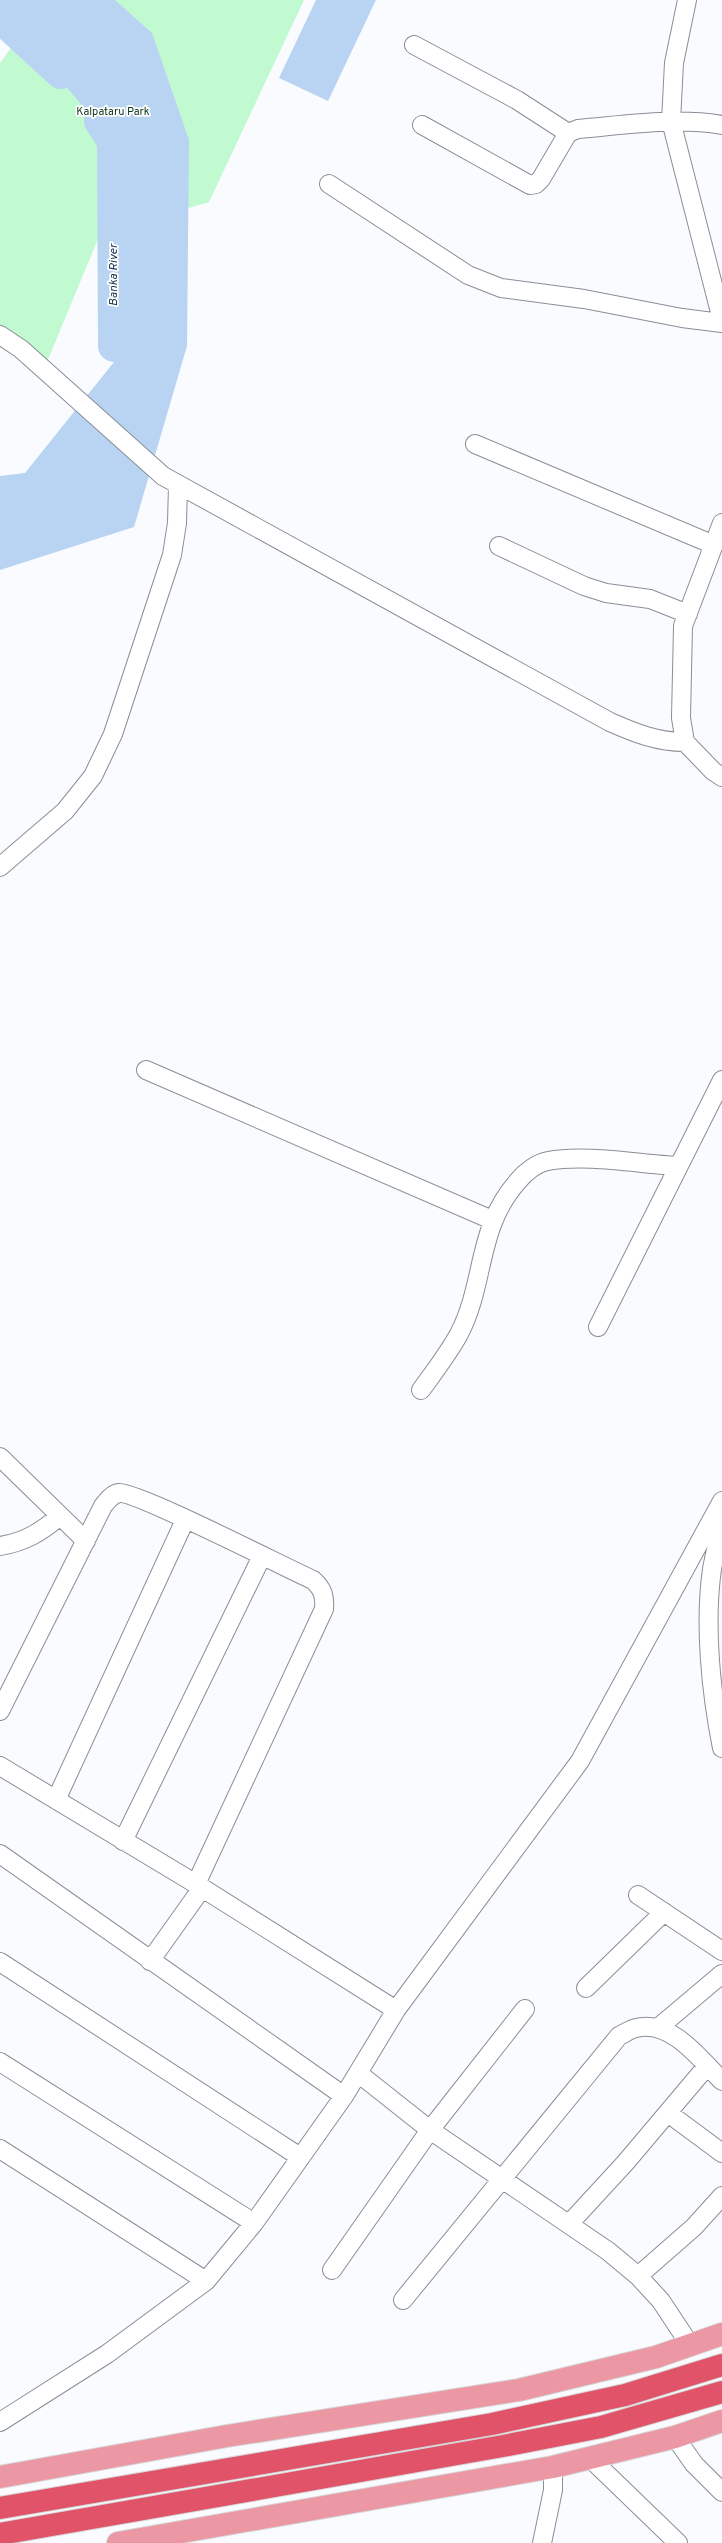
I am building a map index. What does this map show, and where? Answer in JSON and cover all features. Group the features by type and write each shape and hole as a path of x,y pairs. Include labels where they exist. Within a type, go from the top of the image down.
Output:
{"highway":[{"path":"0,2508 492,2424 625,2395 722,2365"},
{"path":"0,2534 503,2446 601,2427 722,2392"}],"main road":[{"path":"0,2477 227,2436 519,2390 656,2357 722,2334"},
{"path":"118,2543 553,2467 676,2437 722,2421"}],"street":[{"path":"687,0 674,64 671,121 722,320"},
{"path":"414,45 517,100 568,133"},
{"path":"422,125 530,185 536,184 541,179 568,133 578,129 671,121 698,121 722,125"},
{"path":"329,184 468,275 501,288 584,299 722,323"},
{"path":"0,335 21,349 163,476 178,485 257,525 610,722 638,735 664,742 685,742"},
{"path":"475,444 714,545"},
{"path":"0,867 65,811 93,776 113,734 172,555 177,523 178,485"},
{"path":"722,523 683,626 681,718 685,742 713,771 722,777"},
{"path":"499,546 584,586 606,593 650,599 688,614"},
{"path":"146,1070 492,1220"},
{"path":"598,1328 722,1080"},
{"path":"422,1390 459,1334 473,1299 492,1220 504,1196 525,1172 546,1161 576,1159 678,1166"},
{"path":"0,1457 86,1541"},
{"path":"0,1711 103,1506 110,1497 119,1493 129,1494 262,1556 313,1580 321,1588 325,1597 324,1609 199,1886 150,1961"},
{"path":"0,2422 107,2354 206,2281 254,2222 344,2096 396,2010 580,1761 722,1501"},
{"path":"0,1546 18,1543 38,1534 60,1516"},
{"path":"56,1800 185,1520"},
{"path":"722,1522 712,1570 709,1644 713,1706 722,1748"},
{"path":"123,1841 262,1556"},
{"path":"0,1766 199,1886 396,2010"},
{"path":"0,1854 150,1961 344,2096"},
{"path":"638,1895 722,1951"},
{"path":"586,1988 664,1912"},
{"path":"0,1962 300,2157"},
{"path":"658,2028 722,1974"},
{"path":"332,2270 430,2130 525,2009"},
{"path":"403,2300 619,2036 637,2028 658,2028 675,2037 722,2081"},
{"path":"0,2062 254,2222"},
{"path":"569,2224 668,2113 707,2066"},
{"path":"358,2073 430,2130 608,2251 638,2276 661,2301 690,2345"},
{"path":"668,2113 722,2153"},
{"path":"0,2149 206,2281"},
{"path":"638,2276 694,2227 722,2196"},
{"path":"676,2437 694,2464 722,2492"},
{"path":"590,2458 674,2542"},
{"path":"542,2543 553,2490 553,2467"}],"green space":[{"name":"Kalpataru Park","path":"34,0 304,0 209,202 100,234 47,362 0,328 0,63 41,7"}],"water":[{"path":"0,0 115,0 152,33 189,140 187,346 134,527 0,570 0,476 25,473 114,362 113,141 0,10"},
{"path":"316,0 376,0 328,101 279,78"}],"waterway":[{"name":"Banka River","path":"0,17 61,73"},
{"name":"Banka River","path":"100,121 113,141 114,346"}]}
